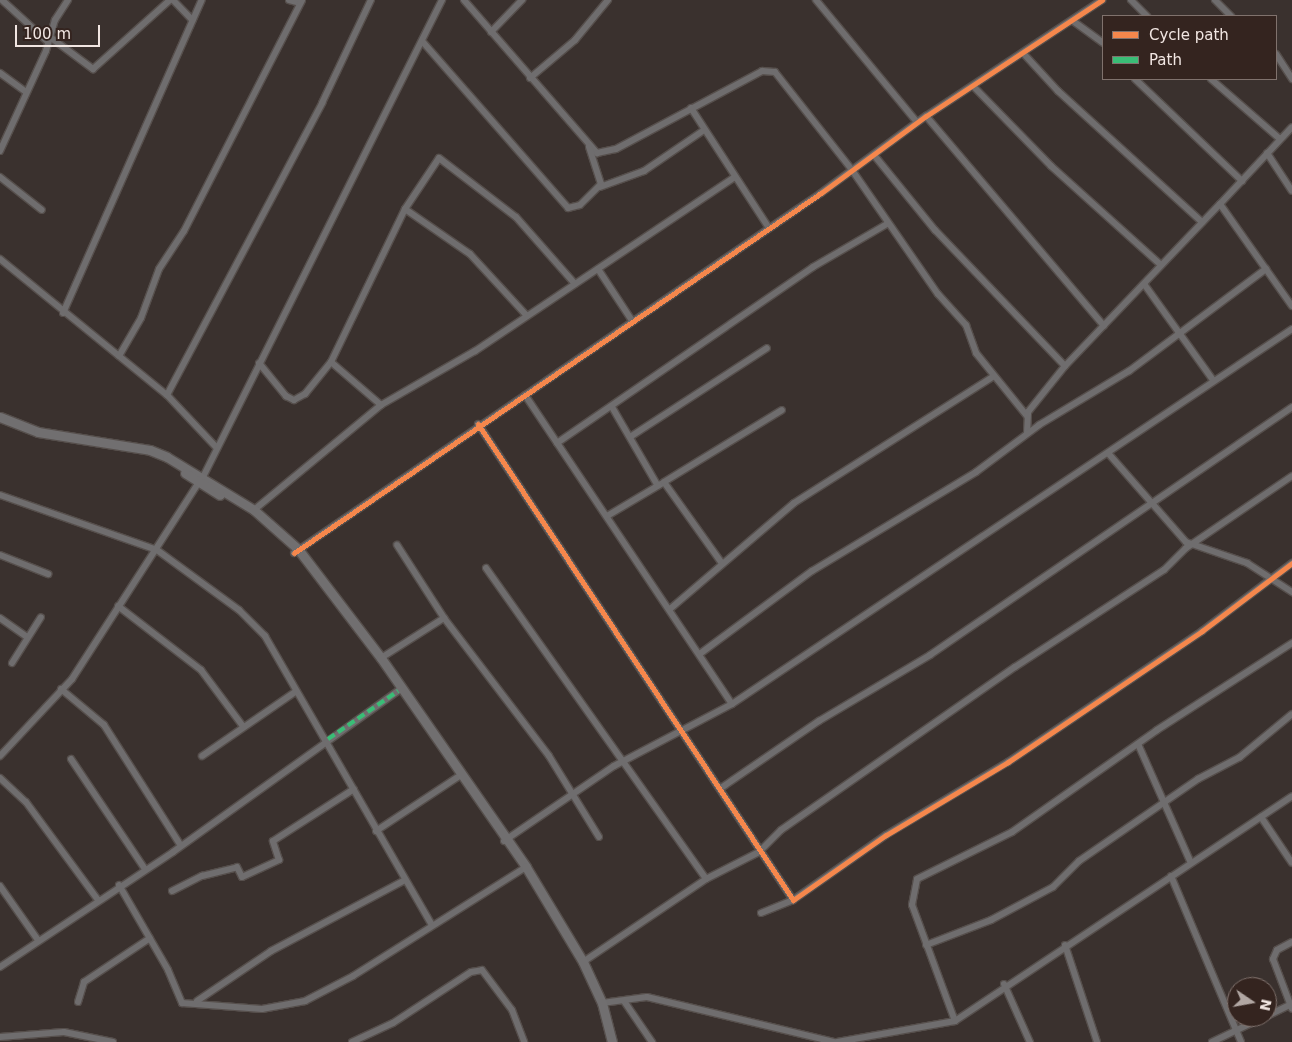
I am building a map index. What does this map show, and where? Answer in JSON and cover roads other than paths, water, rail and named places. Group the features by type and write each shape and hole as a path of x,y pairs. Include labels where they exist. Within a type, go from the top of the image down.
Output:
{"main road":[{"path":"0,417 38,432 150,450 254,510 296,551 381,658 524,867 583,962 602,1003 609,1041"},
{"path":"0,423 46,438 149,456 201,479 251,514 296,551 398,691 458,778 505,840"},
{"path":"524,867 579,964 597,1004 609,1041"}],"street":[{"path":"2,0 49,40 93,69 172,0 192,20"},
{"path":"0,151 68,0"},
{"path":"63,312 202,0"},
{"path":"119,356 141,318 159,269 184,232 301,2 288,0"},
{"path":"167,395 322,103 370,0"},
{"path":"0,756 61,689 157,550 201,479 442,0"},
{"path":"464,0 589,147 597,153 611,151 762,71 772,71 852,170 887,224 966,325 974,348 1027,416"},
{"path":"491,32 522,0"},
{"path":"530,78 575,40 608,0"},
{"path":"816,0 917,122"},
{"path":"296,551 478,424 525,395 631,319 769,228 874,155 917,122 1073,21 1102,0"},
{"path":"1132,0 1147,15"},
{"path":"1215,0 1230,15"},
{"path":"1073,21 1102,42"},
{"path":"422,41 564,205 580,205 600,187 644,171 704,130"},
{"path":"1023,53 1058,91 1202,222"},
{"path":"1277,56 1292,79"},
{"path":"0,73 26,92"},
{"path":"1136,80 1242,181"},
{"path":"1212,80 1280,138"},
{"path":"973,86 1057,171 1161,265"},
{"path":"691,108 733,178 769,228"},
{"path":"926,116 1104,326"},
{"path":"1027,433 1027,416 1065,366 1292,127"},
{"path":"589,147 600,187"},
{"path":"1267,152 1292,191"},
{"path":"874,155 934,230 1065,366"},
{"path":"259,363 294,400 305,394 331,362 405,209 431,165 443,158 478,191 520,221 575,284"},
{"path":"1286,180 1292,176"},
{"path":"0,177 42,210"},
{"path":"254,510 381,405 527,316 733,178"},
{"path":"1220,204 1292,306"},
{"path":"405,209 470,254 527,316"},
{"path":"557,443 813,267 887,224"},
{"path":"0,259 167,395 217,448"},
{"path":"598,269 631,319"},
{"path":"701,653 812,570 976,472 1027,433 1179,335 1266,269"},
{"path":"1144,284 1213,380"},
{"path":"505,840 623,761 732,704 1108,453 1213,380 1292,329"},
{"path":"630,437 767,348"},
{"path":"331,362 381,405"},
{"path":"670,609 721,562 794,503 994,376"},
{"path":"525,395 701,653 732,704"},
{"path":"612,407 661,484 721,562"},
{"path":"721,788 819,721 922,660 1132,520 1151,500 1292,407"},
{"path":"607,516 782,410"},
{"path":"478,424 721,788 759,852 793,900"},
{"path":"1108,453 1191,546 1247,563 1292,592"},
{"path":"583,962 706,879 759,852 781,830 1015,667 1164,570 1191,546 1292,476"},
{"path":"0,495 157,550 239,610 266,636 295,692 328,739 376,831 432,925"},
{"path":"397,544 444,618 574,793 599,837"},
{"path":"0,555 48,574"},
{"path":"761,913 793,900 886,835 1008,762 1202,631 1292,563"},
{"path":"486,568 706,879"},
{"path":"118,606 201,670 242,725"},
{"path":"0,618 28,637"},
{"path":"12,663 41,618"},
{"path":"381,658 444,618"},
{"path":"955,1021 926,945 911,896 920,876 990,846 1138,744 1292,643"},
{"path":"61,689 104,725 181,846"},
{"path":"0,967 119,885 181,846 328,739 398,691"},
{"path":"202,756 242,725 295,692"},
{"path":"926,945 991,920 1053,887 1074,865 1164,804 1240,757 1292,714"},
{"path":"1138,744 1191,863"},
{"path":"71,759 146,868"},
{"path":"0,778 26,802 98,900"},
{"path":"376,831 458,778"},
{"path":"172,891 202,876 237,867 242,877 279,860 273,841 354,789"},
{"path":"602,1003 647,997 676,1002 836,1042 955,1021 1004,984 1292,796"},
{"path":"1261,818 1292,863"},
{"path":"119,885 168,970 175,995 182,1003 197,1001 262,1009 305,1001 354,976 524,867"},
{"path":"1171,876 1238,1029 1241,1042"},
{"path":"197,1001 271,951 405,880"},
{"path":"0,886 38,940"},
{"path":"78,1002 84,982 94,973 150,938"},
{"path":"1277,1012 1291,1006 1273,959 1277,950 1292,942"},
{"path":"1065,945 1097,1042"},
{"path":"352,1042 375,1032 430,995 482,970 512,1010 524,1042"},
{"path":"1004,984 1030,1042"},
{"path":"624,1001 652,1042"},
{"path":"1212,1042 1242,1027"},
{"path":"0,1037 64,1032 113,1042"},
{"path":"371,1042 375,1032"}]}
